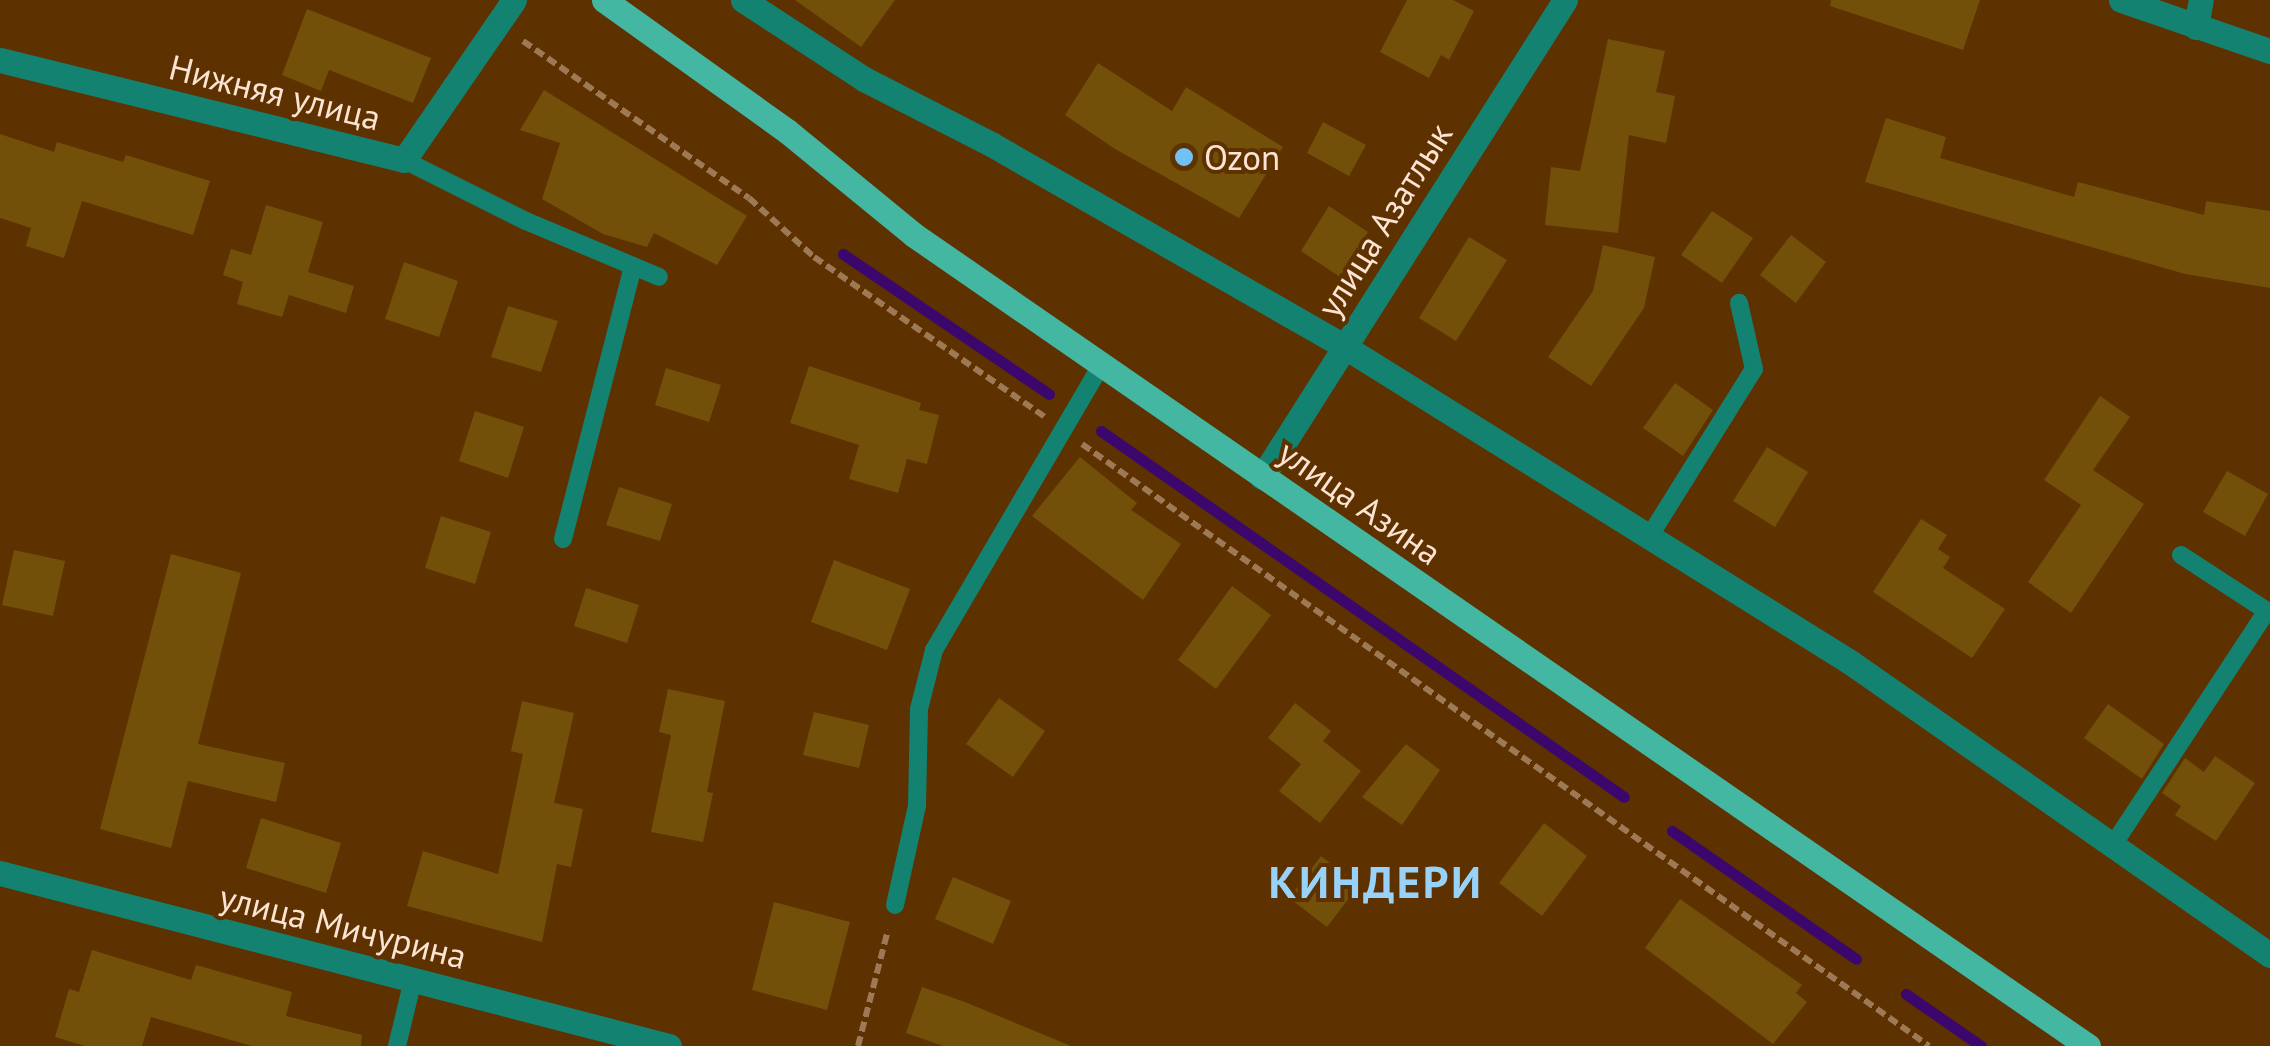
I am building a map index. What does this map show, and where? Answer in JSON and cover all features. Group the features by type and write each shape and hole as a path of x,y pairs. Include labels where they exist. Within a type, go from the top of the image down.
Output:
{"main road":[{"name":"улица Азина","path":"604,0 787,130 914,235 2088,1046"}],"street":[{"name":"Нижняя улица","path":"0,60 404,160 514,0"},
{"path":"743,0 864,79 991,144 1345,347 1850,662 2270,955"},
{"name":"улица Азатлык","path":"1262,477 1565,0"},
{"path":"2121,0 2270,51"},
{"path":"2196,27 2201,0"},
{"name":"улица Мичурина","path":"0,873 669,1046"}],"lane":[{"path":"404,160 526,221 658,276"},
{"path":"563,540 633,266"},
{"path":"1649,537 1754,369 1739,303"},
{"path":"895,905 918,806 919,710 934,650 1101,365"},
{"path":"2113,846 2268,612 2181,555"},
{"path":"396,1046 413,980"}],"path":[{"path":"498,24 748,198 814,258 1063,430 1928,1046"},
{"path":"858,1046 895,905"}],"building":[{"path":"795,0 895,0 861,47"},
{"path":"1407,0 1453,0 1474,11 1449,60 1441,55 1429,78 1380,52"},
{"path":"1831,0 1980,0 1963,50 1830,6"},
{"path":"307,9 431,58 413,103 329,70 321,91 282,75"},
{"path":"1608,39 1665,51 1656,92 1675,96 1666,143 1629,135 1618,233 1545,225 1551,167 1580,171"},
{"path":"1098,63 1172,111 1186,87 1283,147 1239,218 1115,149 1065,115"},
{"path":"544,90 747,216 717,265 654,233 647,247 603,234 542,199 560,143 520,130"},
{"path":"1886,118 1946,137 1940,158 2074,197 2078,182 2204,215 2206,201 2270,211 2270,288 2185,274 1865,182"},
{"path":"1323,122 1366,145 1349,176 1307,153"},
{"path":"0,134 54,152 57,142 123,162 126,155 210,181 193,235 82,201 64,258 26,246 31,228 0,218"},
{"path":"266,205 323,222 308,272 354,286 346,313 289,295 282,317 237,304 243,282 223,275 231,249 251,255"},
{"path":"1329,206 1368,232 1340,277 1301,251"},
{"path":"1712,211 1753,238 1722,283 1681,255"},
{"path":"1791,235 1826,262 1796,303 1760,275"},
{"path":"1469,237 1507,260 1456,341 1419,318"},
{"path":"1603,245 1655,257 1644,308 1591,386 1548,357 1593,291"},
{"path":"404,262 458,281 439,337 385,319"},
{"path":"508,306 558,321 541,372 491,357"},
{"path":"809,366 921,403 919,410 939,415 927,464 907,459 898,493 849,479 859,445 790,423"},
{"path":"666,368 721,385 709,422 655,405"},
{"path":"1675,383 1713,410 1683,456 1643,428"},
{"path":"2100,396 2130,417 2093,470 2144,504 2071,613 2028,582 2081,505 2044,480"},
{"path":"475,411 524,427 508,478 459,461"},
{"path":"1767,447 1808,472 1775,527 1733,501"},
{"path":"1080,457 1137,503 1131,510 1181,544 1143,600 1032,516"},
{"path":"2227,471 2268,494 2245,536 2203,512"},
{"path":"619,487 672,504 660,541 606,525"},
{"path":"441,516 491,532 475,584 425,568"},
{"path":"1921,519 1947,535 1938,549 1950,557 1943,568 2005,609 1972,658 1873,592"},
{"path":"14,550 65,561 53,616 2,605"},
{"path":"171,554 241,573 198,744 285,763 276,802 188,781 171,848 100,829"},
{"path":"834,560 910,589 887,650 811,622"},
{"path":"1232,586 1271,615 1216,689 1178,660"},
{"path":"586,588 639,605 627,643 574,626"},
{"path":"668,689 725,701 707,792 713,793 703,842 651,832 671,735 659,732"},
{"path":"999,698 1045,731 1013,777 966,744"},
{"path":"522,701 574,713 554,803 583,809 571,867 557,864 542,942 407,906 423,851 498,874 523,754 511,751"},
{"path":"1295,703 1331,731 1323,741 1361,771 1320,823 1279,791 1301,764 1268,738"},
{"path":"2108,704 2164,744 2142,779 2084,738"},
{"path":"814,712 869,725 859,768 803,755"},
{"path":"1406,744 1440,770 1402,825 1362,797"},
{"path":"2215,756 2255,783 2216,841 2175,815 2181,806 2162,793 2185,758 2204,772"},
{"path":"261,818 341,843 326,893 246,868"},
{"path":"1544,823 1587,856 1542,916 1499,883"},
{"path":"1321,856 1359,885 1327,927 1289,898"},
{"path":"953,877 1011,901 993,944 935,919"},
{"path":"1680,899 1802,985 1796,993 1807,1002 1773,1044 1645,948"},
{"path":"774,902 850,922 827,1010 752,990"},
{"path":"92,950 191,980 196,965 292,992 286,1016 362,1035 361,1046 252,1046 151,1017 142,1046 85,1046 55,1037 69,989 79,992"},
{"path":"922,987 1071,1046 943,1046 906,1033"}],"waterway":[{"path":"843,254 1049,394"},
{"path":"1101,431 1624,797"},
{"path":"1672,831 1856,959"},
{"path":"1906,994 1981,1046"}],"place":[{"name":"Ozon","path":"1184,157"}],"district":[{"name":"КИНДЕРИ","path":"1376,882"}]}
